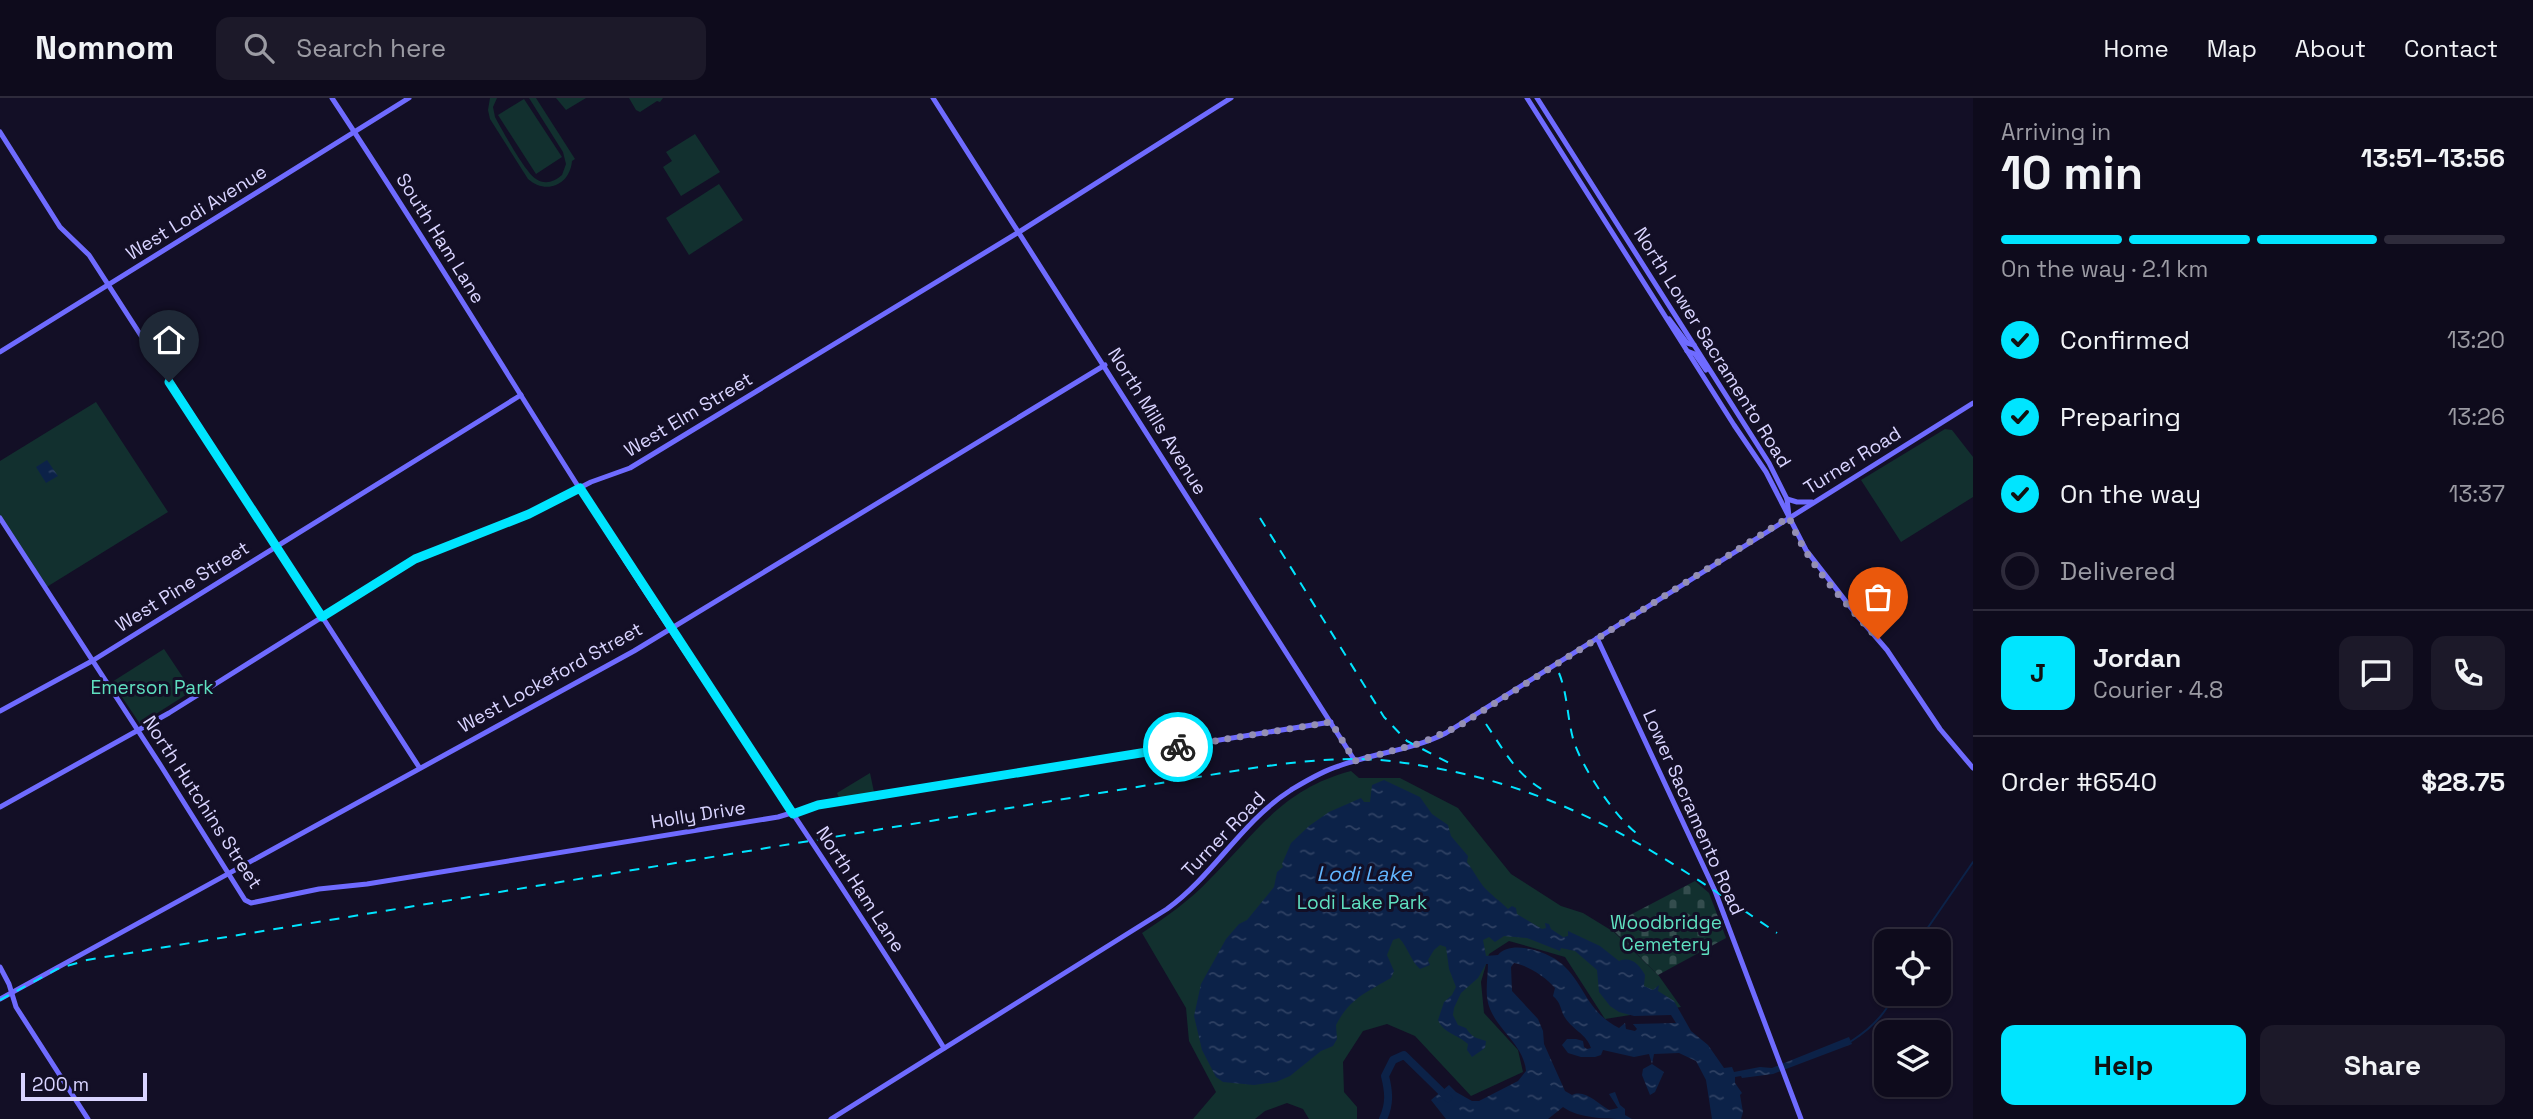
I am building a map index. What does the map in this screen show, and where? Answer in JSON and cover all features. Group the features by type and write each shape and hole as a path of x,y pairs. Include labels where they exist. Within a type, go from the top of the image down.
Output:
{"street":[{"name":"South Ham Lane","path":"332,98 521,395"},
{"name":"West Lodi Avenue","path":"0,352 408,98"},
{"name":"North Mills Avenue","path":"933,98 1355,761"},
{"name":"West Elm Street","path":"0,807 138,732 415,559 529,514 580,488 630,468 1019,232 1231,98"},
{"name":"North Lower Sacramento Road","path":"1527,98 1756,455 1789,517"},
{"name":"North Lower Sacramento Road","path":"1537,98 1769,463 1787,499 1789,517"},
{"path":"0,132 54,219 89,255 419,767"},
{"path":"1666,318 1673,321 1689,345 1694,345"},
{"path":"1687,351 1695,354 1713,380 1718,382"},
{"name":"West Lockeford Street","path":"0,999 670,629 1105,365"},
{"name":"North Ham Lane","path":"521,395 670,629 848,895 944,1048"},
{"name":"West Pine Street","path":"0,711 92,661 521,395"},
{"name":"Turner Road","path":"831,1119 1167,909 1199,882 1250,825 1276,801 1317,775 1441,736 1973,403"},
{"path":"1787,499 1815,502"},
{"path":"1789,517 1810,555 1887,649 1940,729 1973,768"},
{"name":"North Hutchins Street","path":"0,518 245,900 251,903 319,889"},
{"name":"Lower Sacramento Road","path":"1597,638 1707,872 1801,1119"},
{"name":"Holly Drive","path":"319,889 367,884 793,814 818,805 1331,722"},
{"path":"0,967 16,1007 88,1119"}],"green space":[{"path":"490,98 497,98 493,107 495,117 526,168 536,179 549,182 562,175 566,164 563,152 529,98 536,98 575,159 562,181 549,187 535,184 528,179 490,119"},
{"path":"556,98 586,98 566,110"},
{"path":"629,98 663,98 640,112"},
{"path":"524,99 562,157 536,174 498,115"},
{"path":"695,134 720,172 681,196 663,167 672,161 666,152"},
{"path":"719,184 743,220 689,255 666,218"},
{"path":"96,402 168,512 45,588 0,520 0,461"},
{"path":"1945,429 1952,430 1973,457 1973,497 1901,542 1861,480"},
{"name":"Emerson Park","path":"164,649 192,691 140,724 112,682"},
{"name":"Lodi Lake Park","path":"1351,771 1359,778 1400,778 1458,808 1511,874 1561,906 1583,913 1614,932 1659,976 1681,1007 1605,1019 1565,957 1509,941 1489,954 1481,982 1484,1013 1518,1050 1523,1072 1471,1096 1415,1036 1387,1024 1363,1031 1343,1062 1344,1092 1357,1107 1357,1119 1309,1119 1303,1109 1287,1103 1265,1111 1255,1119 1193,1119 1216,1092 1189,1041 1186,1008 1142,933 1193,895 1288,801 1327,779"},
{"path":"870,773 874,792 839,798 837,793"},
{"name":"Woodbridge Cemetery","path":"1695,881 1709,893 1726,938 1658,975 1609,926"}],"water":[{"path":"47,460 58,476 46,483 36,467"},
{"name":"Lodi Lake","path":"1384,780 1420,797 1432,814 1448,825 1451,836 1468,856 1467,862 1483,886 1508,909 1512,906 1516,908 1517,914 1542,929 1546,928 1545,923 1549,924 1551,929 1563,937 1568,936 1568,931 1600,946 1619,961 1631,960 1637,964 1645,975 1644,986 1653,990 1659,985 1658,991 1674,1001 1691,1031 1708,1045 1724,1068 1732,1067 1734,1072 1760,1067 1772,1068 1849,1037 1852,1044 1773,1074 1735,1077 1735,1083 1742,1093 1741,1119 1712,1119 1706,1080 1696,1061 1679,1053 1654,1054 1652,1064 1649,1054 1634,1057 1603,1050 1601,1055 1595,1057 1581,1057 1568,1053 1562,1045 1567,1039 1583,1041 1584,1047 1591,1048 1564,1016 1553,996 1555,988 1536,972 1514,963 1511,967 1512,991 1538,1019 1544,1044 1565,1091 1572,1095 1586,1095 1609,1110 1618,1108 1609,1094 1615,1092 1620,1105 1625,1109 1625,1115 1632,1119 1586,1116 1563,1107 1548,1119 1446,1119 1431,1100 1449,1085 1472,1101 1479,1101 1518,1081 1526,1071 1524,1062 1488,1004 1488,964 1478,978 1461,993 1454,1008 1453,1015 1458,1025 1486,1041 1485,1048 1472,1057 1467,1050 1468,1044 1447,1031 1438,1020 1444,1002 1456,987 1449,969 1446,947 1440,945 1434,950 1428,960 1430,965 1420,969 1399,938 1393,940 1387,955 1394,971 1391,978 1347,1008 1336,1025 1337,1039 1333,1046 1321,1051 1290,1076 1276,1082 1254,1085 1223,1082 1216,1077 1202,1050 1194,1016 1201,984 1226,939 1239,924 1247,920 1274,887 1277,872 1283,867 1291,843 1329,812 1361,798 1364,802 1370,802 1372,785","holes":["1504,936 1527,938 1560,951 1561,948 1575,951 1597,970 1599,992 1610,1006 1619,1012 1634,1016 1671,1015 1676,1023 1633,1024 1637,1029 1635,1031 1626,1029 1625,1023 1619,1028 1600,1014 1570,972 1548,955 1530,949 1512,948 1498,955 1486,956 1483,940 1489,937 1495,942"]},
{"path":"1652,1064 1664,1072 1655,1092 1650,1095 1642,1075 1643,1069"}],"waterway":[{"path":"1927,929 1973,862"},
{"path":"1850,1042 1876,1021 1888,1006"},
{"path":"1383,1119 1388,1098 1385,1076 1393,1060 1404,1055 1448,1098"}],"railway":[{"path":"1260,518 1384,717 1407,741 1453,765"},
{"path":"1559,673 1578,753 1609,803 1636,833"},
{"path":"1486,724 1518,769 1543,790"},
{"path":"0,1000 57,969 87,960 1234,771 1283,764 1356,759 1451,771 1542,797 1623,835 1777,933"}],"way so far":[{"path":"1178,747 1331,722 1355,761 1429,741 1459,726 1789,517 1810,555 1878,639"}],"route":[{"path":"169,382 322,617 415,559 529,514 580,488 793,814 818,805 1178,747"}]}
